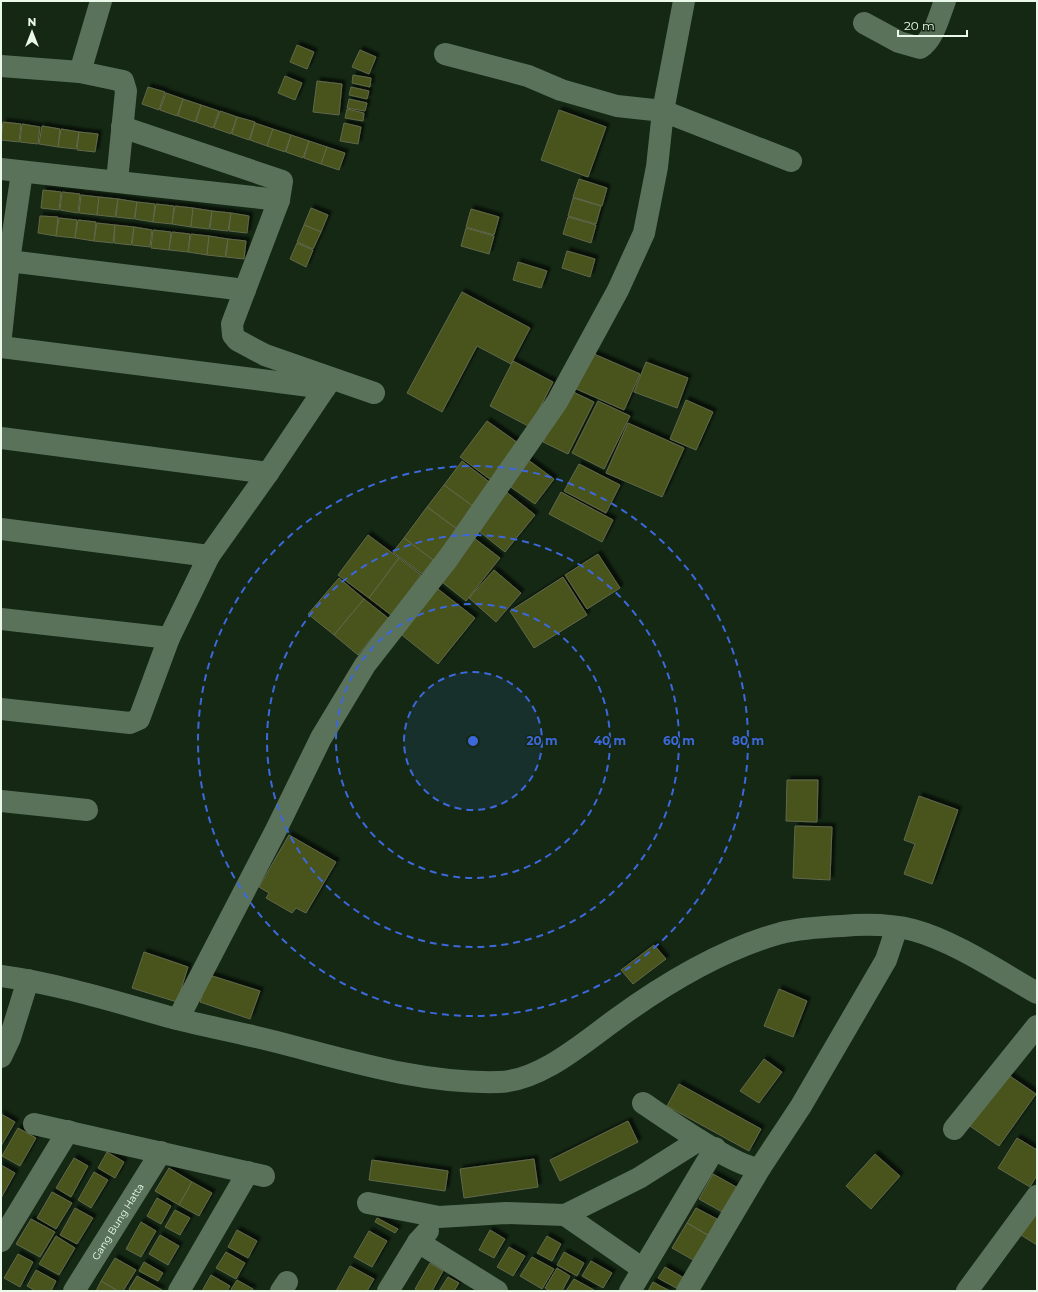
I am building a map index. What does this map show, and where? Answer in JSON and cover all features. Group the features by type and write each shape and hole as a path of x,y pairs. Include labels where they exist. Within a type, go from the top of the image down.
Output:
{"street":[{"path":"80,72 101,1"},
{"path":"178,1019 322,738 365,665 452,554 557,402 618,290 644,233 657,167 663,111 684,1"},
{"path":"864,23 899,42 920,48 930,38 945,1"},
{"path":"445,54 528,76 561,90 617,106 663,111 791,161"},
{"path":"1,66 80,72 123,81 126,91 117,181"},
{"path":"122,127 280,181 282,184 279,200 232,324 233,334 237,340 265,355 328,383"},
{"path":"1,169 279,200"},
{"path":"1,336 9,261 22,172"},
{"path":"9,261 245,290"},
{"path":"1,347 328,383 374,393"},
{"path":"1,709 125,723 136,722 142,715 169,638 209,556 268,473 328,383"},
{"path":"1,438 268,473"},
{"path":"1,529 209,556"},
{"path":"1,619 169,638"},
{"path":"1,801 86,810"},
{"path":"1,976 28,980 178,1019 291,1046 354,1064 398,1072 471,1082 504,1082 522,1078 540,1070 579,1047 617,1018 702,966 762,939 784,932 814,928 874,925 915,930 935,938 1037,993"},
{"path":"687,1291 760,1168 801,1106 886,960 896,928"},
{"path":"1,1057 10,1038 28,980"},
{"path":"954,1129 1035,1030"},
{"path":"643,1103 707,1144 746,1166 760,1168"},
{"path":"34,1124 256,1174 179,1291"},
{"path":"1,1241 68,1131"},
{"path":"368,1203 439,1218 506,1213 565,1215 707,1144"},
{"path":"630,1291 643,1269 707,1144"},
{"name":"Gang Bung Hatta","path":"74,1291 161,1152"},
{"path":"967,1291 1037,1196"},
{"path":"565,1215 643,1269"},
{"path":"388,1291 418,1242 439,1218"},
{"path":"418,1242 497,1291"}],"building":[{"path":"297,45 314,52 307,69 290,62"},
{"path":"360,50 376,57 369,74 352,67"},
{"path":"353,75 371,78 370,87 352,83"},
{"path":"285,76 302,83 295,100 278,93"},
{"path":"317,81 342,84 339,115 313,112"},
{"path":"148,87 165,92 159,110 142,104"},
{"path":"351,87 369,91 367,99 349,95"},
{"path":"166,93 183,99 177,116 160,110"},
{"path":"183,99 201,105 195,122 178,116"},
{"path":"349,99 367,103 365,111 347,108"},
{"path":"201,105 219,111 213,128 196,122"},
{"path":"347,109 364,113 363,121 345,118"},
{"path":"559,110 606,127 588,177 541,160"},
{"path":"220,111 237,117 231,134 214,128"},
{"path":"237,117 255,122 249,140 232,134"},
{"path":"3,122 21,124 19,142 1,140"},
{"path":"255,123 273,129 267,146 250,140"},
{"path":"344,123 361,127 358,144 340,141"},
{"path":"22,124 40,127 38,144 20,142"},
{"path":"42,126 60,129 58,147 39,144"},
{"path":"61,129 79,132 76,149 58,147"},
{"path":"273,129 291,135 285,152 267,146"},
{"path":"79,132 98,134 95,152 77,150"},
{"path":"291,135 309,141 303,158 286,152"},
{"path":"309,141 327,147 321,164 304,158"},
{"path":"327,147 345,153 339,170 321,164"},
{"path":"579,179 607,188 602,206 573,197"},
{"path":"43,190 61,192 59,210 41,208"},
{"path":"62,192 80,194 78,213 60,210"},
{"path":"81,195 99,197 97,215 79,213"},
{"path":"99,197 118,199 115,217 97,215"},
{"path":"573,198 601,206 596,224 568,216"},
{"path":"118,199 137,202 134,219 116,217"},
{"path":"137,202 155,204 153,222 135,219"},
{"path":"156,204 174,206 172,224 153,222"},
{"path":"175,206 193,208 191,227 172,224"},
{"path":"193,208 212,211 209,229 191,227"},
{"path":"311,208 328,215 321,232 304,225"},
{"path":"471,209 499,217 494,235 466,227"},
{"path":"212,211 231,213 228,231 210,229"},
{"path":"231,213 249,216 247,233 229,231"},
{"path":"40,216 58,217 56,236 38,233"},
{"path":"568,217 596,225 591,243 563,234"},
{"path":"59,218 77,220 75,238 56,236"},
{"path":"78,220 96,222 94,241 75,238"},
{"path":"97,223 115,225 113,243 94,241"},
{"path":"115,225 134,227 131,245 114,243"},
{"path":"304,225 321,232 313,249 297,242"},
{"path":"134,227 152,230 150,247 132,245"},
{"path":"466,228 494,236 489,254 461,246"},
{"path":"153,230 171,232 169,250 151,248"},
{"path":"172,232 190,234 188,252 169,250"},
{"path":"191,234 209,236 207,255 188,252"},
{"path":"209,236 228,239 225,257 207,255"},
{"path":"228,239 246,241 244,259 226,257"},
{"path":"297,243 313,250 306,267 290,259"},
{"path":"567,251 595,259 590,277 562,268"},
{"path":"518,262 547,271 541,288 513,280"},
{"path":"462,292 530,328 511,364 477,346 442,412 407,393"},
{"path":"587,351 640,374 624,410 572,387"},
{"path":"513,361 553,382 530,427 490,406"},
{"path":"646,362 688,378 677,408 634,392"},
{"path":"569,390 594,402 568,454 543,442"},
{"path":"686,400 713,412 696,450 670,439"},
{"path":"598,401 630,416 604,469 572,453"},
{"path":"487,421 518,443 491,480 460,457"},
{"path":"628,423 684,448 662,497 606,473"},
{"path":"524,457 554,479 535,504 505,483"},
{"path":"462,461 492,484 474,507 444,485"},
{"path":"579,464 620,485 606,513 564,491"},
{"path":"444,485 474,507 457,529 427,507"},
{"path":"505,491 535,515 505,552 475,528"},
{"path":"561,492 613,520 602,542 549,514"},
{"path":"427,507 457,529 433,560 404,538"},
{"path":"368,535 399,558 369,598 338,575"},
{"path":"470,535 500,558 466,601 437,578"},
{"path":"404,538 433,560 422,574 393,552"},
{"path":"598,554 620,588 587,609 565,575"},
{"path":"399,558 421,575 391,615 369,598"},
{"path":"494,570 521,593 496,622 469,598"},
{"path":"563,577 587,615 534,648 510,611"},
{"path":"339,578 364,599 334,635 308,614"},
{"path":"434,586 475,618 438,664 397,631"},
{"path":"364,599 388,618 358,655 334,635"},
{"path":"787,780 818,780 817,822 786,821"},
{"path":"919,796 958,810 932,884 904,874 915,844 904,840"},
{"path":"795,826 832,827 830,880 793,878"},
{"path":"289,835 336,862 306,913 296,908 292,913 266,898 269,893 259,887"},
{"path":"654,945 666,959 633,984 621,970"},
{"path":"144,952 188,967 177,1002 132,988"},
{"path":"209,975 260,991 250,1019 200,1002"},
{"path":"779,989 807,1001 793,1037 764,1026"},
{"path":"764,1059 782,1072 759,1103 740,1091"},
{"path":"1004,1072 1036,1094 999,1146 967,1124"},
{"path":"679,1084 761,1129 749,1151 667,1106"},
{"path":"1,1114 15,1122 1,1146"},
{"path":"628,1121 638,1142 560,1181 550,1160"},
{"path":"18,1128 36,1138 20,1166 2,1156"},
{"path":"1017,1138 1037,1150 1037,1175 1030,1187 998,1168"},
{"path":"107,1152 124,1162 115,1178 98,1168"},
{"path":"875,1154 900,1176 871,1209 846,1186"},
{"path":"74,1158 88,1166 71,1197 56,1188"},
{"path":"534,1159 538,1187 464,1198 460,1169"},
{"path":"372,1160 448,1171 445,1191 369,1180"},
{"path":"1,1165 15,1173 1,1198"},
{"path":"169,1168 192,1182 179,1205 155,1191"},
{"path":"94,1172 108,1180 91,1208 78,1200"},
{"path":"713,1174 738,1188 724,1213 699,1199"},
{"path":"192,1182 212,1193 199,1216 179,1205"},
{"path":"52,1192 72,1203 56,1229 37,1218"},
{"path":"157,1198 171,1206 161,1224 147,1216"},
{"path":"75,1208 93,1218 77,1244 60,1235"},
{"path":"696,1208 717,1219 708,1235 687,1223"},
{"path":"175,1210 190,1218 180,1235 165,1227"},
{"path":"1037,1210 1037,1245 1021,1235"},
{"path":"377,1218 398,1229 395,1233 375,1222"},
{"path":"31,1219 55,1232 40,1257 16,1244"},
{"path":"141,1222 156,1231 141,1257 126,1249"},
{"path":"687,1223 709,1236 695,1261 672,1248"},
{"path":"237,1230 257,1241 248,1258 228,1247"},
{"path":"490,1230 505,1239 494,1258 479,1250"},
{"path":"369,1231 387,1241 372,1267 354,1257"},
{"path":"160,1235 179,1246 168,1265 149,1254"},
{"path":"56,1236 75,1248 59,1275 39,1264"},
{"path":"547,1236 561,1244 552,1261 537,1253"},
{"path":"509,1247 525,1256 513,1276 497,1267"},
{"path":"226,1252 245,1263 236,1279 216,1268"},
{"path":"564,1252 584,1263 577,1276 557,1265"},
{"path":"18,1254 33,1262 20,1287 4,1278"},
{"path":"532,1257 554,1269 542,1289 520,1276"},
{"path":"115,1258 136,1270 123,1291 118,1291 101,1281"},
{"path":"591,1261 612,1273 603,1288 582,1276"},
{"path":"144,1262 163,1273 158,1281 139,1271"},
{"path":"430,1263 443,1271 432,1291 419,1291 415,1289"},
{"path":"350,1266 374,1279 367,1291 336,1291"},
{"path":"665,1267 684,1278 678,1289 658,1278"},
{"path":"557,1268 570,1276 562,1291 550,1291 545,1288"},
{"path":"36,1270 56,1281 51,1291 36,1291 27,1286"},
{"path":"211,1275 230,1286 227,1291 202,1291"},
{"path":"137,1276 162,1290 132,1291 129,1289"},
{"path":"448,1277 459,1283 454,1291 439,1291"},
{"path":"574,1279 594,1290 594,1291 566,1291"},
{"path":"237,1280 253,1289 252,1291 230,1291"},
{"path":"101,1281 118,1291 96,1291"},
{"path":"653,1282 670,1291 648,1291"}]}
